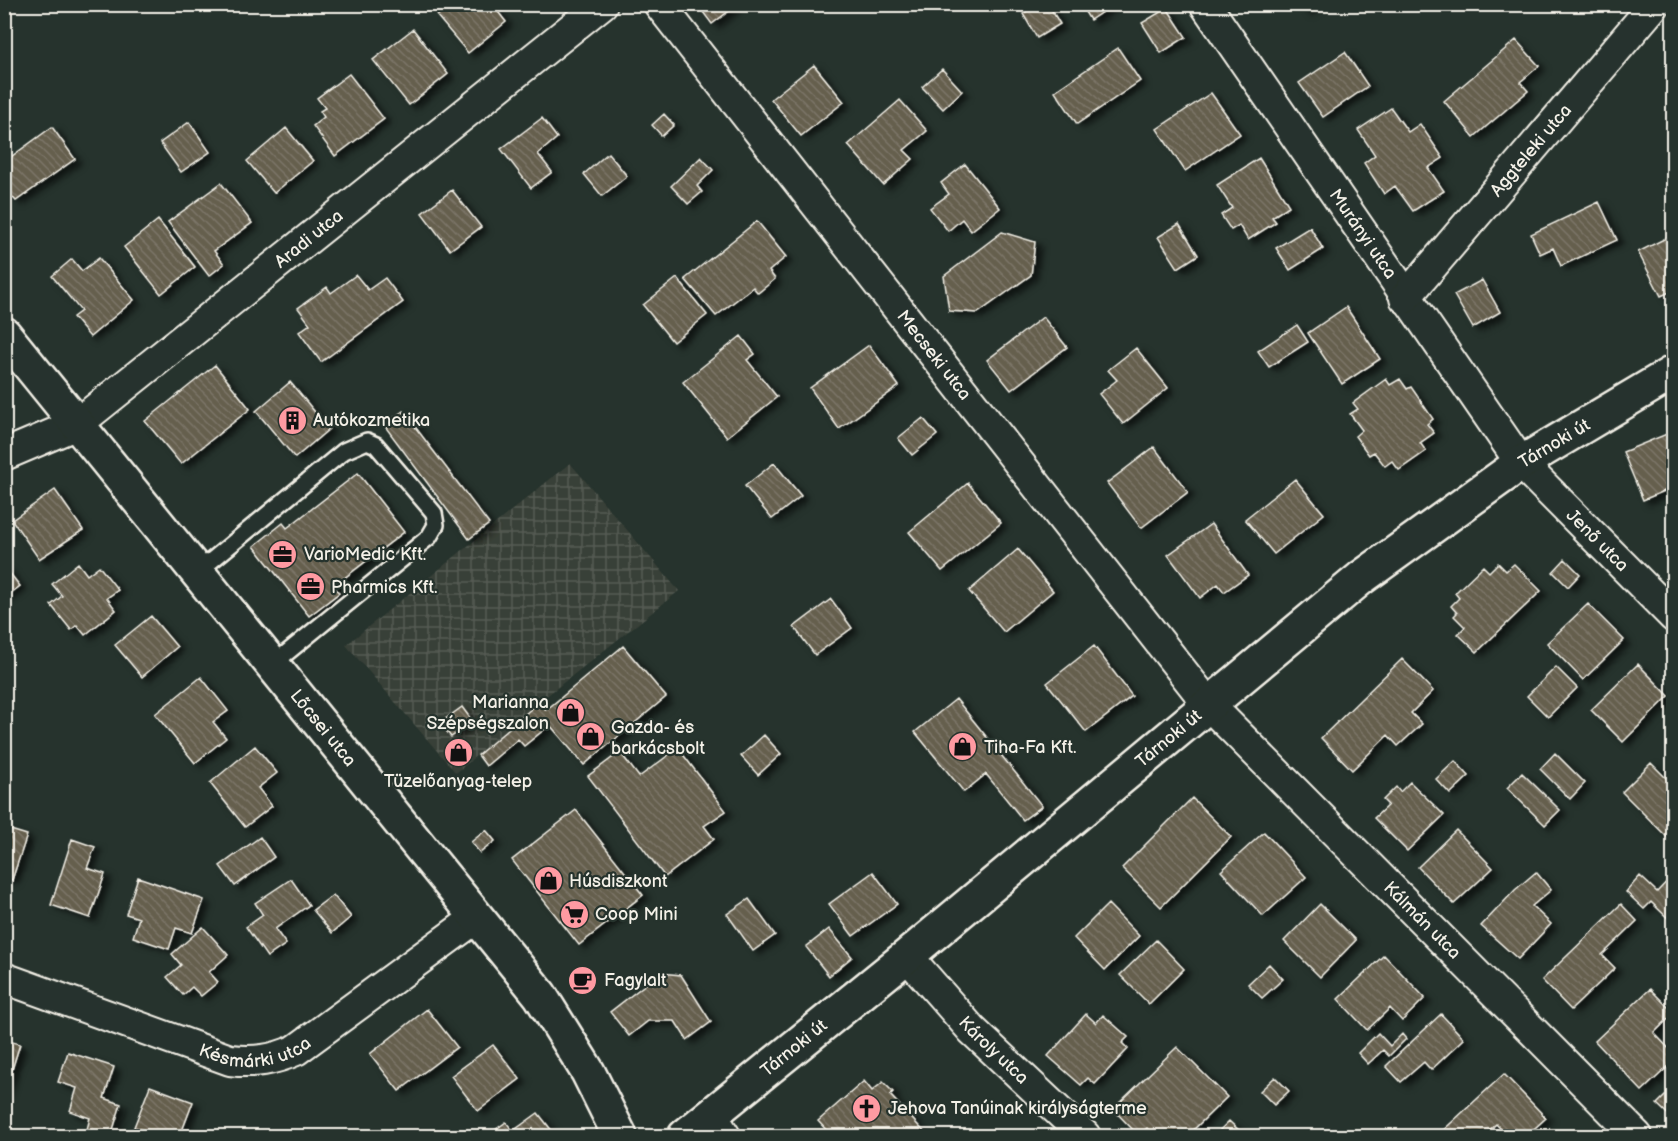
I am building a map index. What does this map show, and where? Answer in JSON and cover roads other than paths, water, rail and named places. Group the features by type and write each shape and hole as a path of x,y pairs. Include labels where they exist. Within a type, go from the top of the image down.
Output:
{"street":[{"name":"Aradi utca","path":"4,454 77,424 602,4"},
{"name":"Mecseki utca","path":"659,4 1208,704"},
{"name":"Murányi utca","path":"1205,4 1521,464"},
{"name":"Aggteleki utca","path":"1406,298 1655,4"},
{"name":"Lőcsei utca","path":"4,334 443,872 476,918 540,995 588,1072 620,1137"},
{"name":"Tárnoki út","path":"685,1137 718,1126 908,956 1361,578 1521,464 1674,372"},
{"name":"Jenő utca","path":"1521,464 1674,617"},
{"name":"Kálmán utca","path":"1208,704 1637,1137"},
{"name":"Késmárki utca","path":"4,978 230,1060 253,1063 276,1059 296,1050 476,918"},
{"name":"Károly utca","path":"908,956 972,1030 1085,1137"}],"lane":[{"path":"198,571 344,451 367,441 376,445 434,513 436,525 429,537 273,664"}],"place":[{"name":"Autókozmetika","path":"292,420"},
{"name":"VarioMedic Kft.","path":"283,554"},
{"name":"Pharmics Kft.","path":"310,587"},
{"name":"Marianna Szépségszalon","path":"570,712"},
{"name":"Gazda- és barkácsbolt","path":"590,737"},
{"name":"Tiha-Fa Kft.","path":"963,747"},
{"name":"Tüzelőanyag-telep","path":"458,752"},
{"name":"Húsdiszkont","path":"548,881"},
{"name":"Coop Mini","path":"574,914"},
{"name":"Fagylalt","path":"583,980"},
{"name":"Jehova Tanúinak királyságterme","path":"867,1108"}]}
